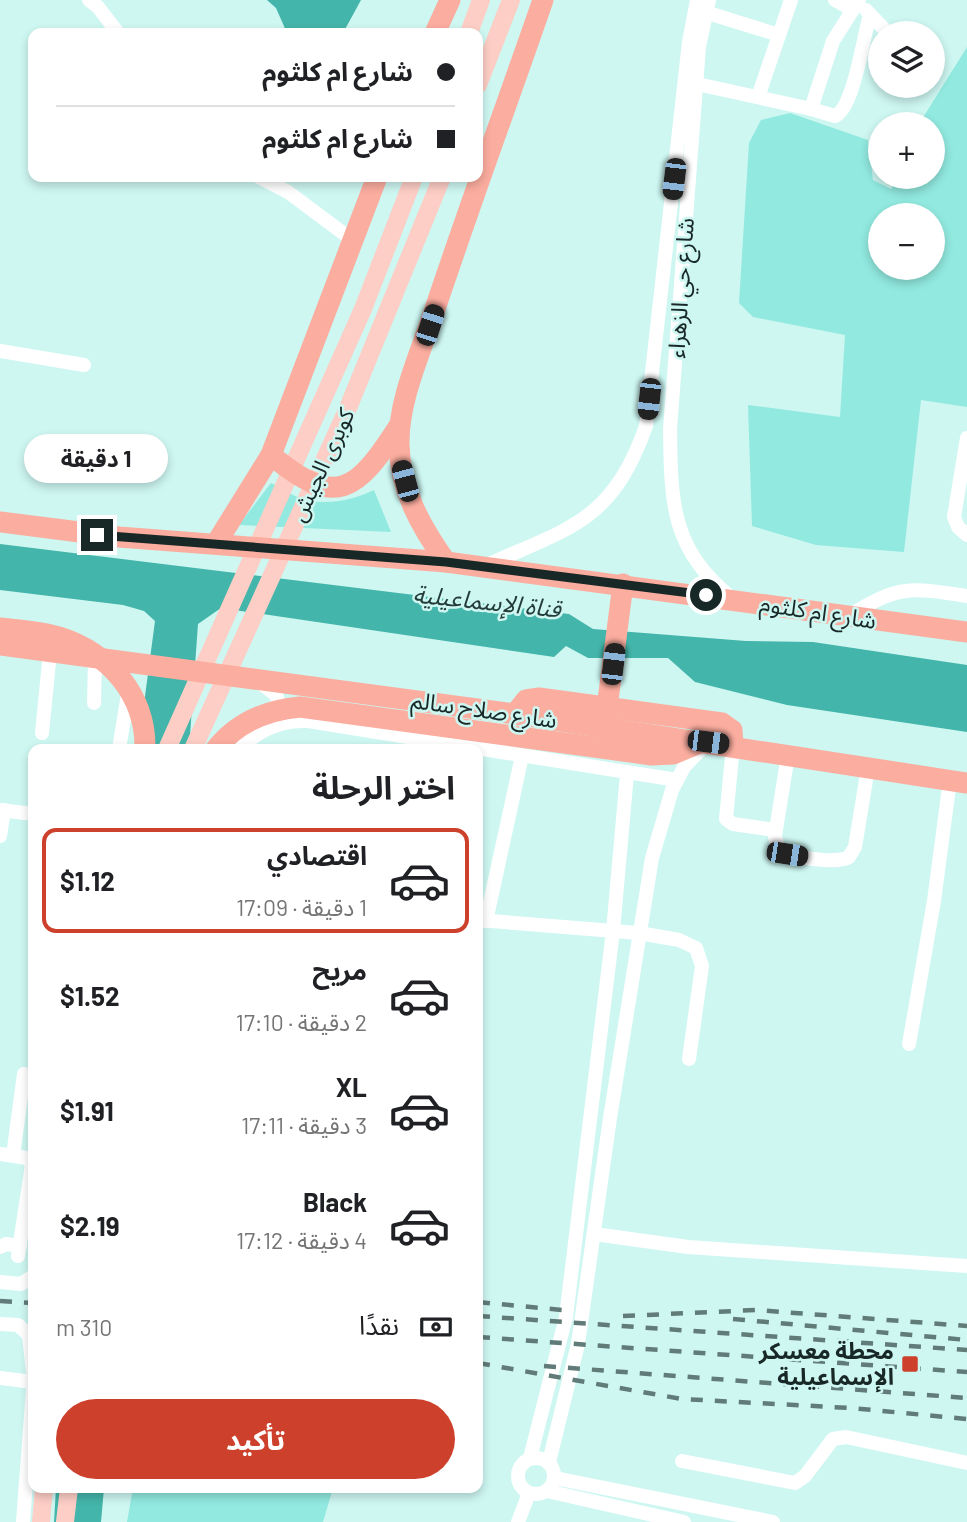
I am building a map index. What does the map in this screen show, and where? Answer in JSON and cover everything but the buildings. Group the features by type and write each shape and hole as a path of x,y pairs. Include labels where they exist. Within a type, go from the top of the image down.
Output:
{"highway":[{"path":"437,28 450,0"},
{"path":"483,168 542,0"},
{"path":"217,542 271,455 375,182"},
{"path":"271,455 289,470 317,485 334,488 348,485 368,472 400,423 478,182"},
{"path":"400,423 401,463 413,508 424,532 446,562"},
{"name":"شارع ام كلثوم","path":"0,522 119,537 217,542 484,566 967,632"},
{"path":"608,699 623,584"},
{"path":"0,628 56,636 102,658 132,695 143,726 145,744"},
{"name":"شارع صلاح سالم","path":"0,645 515,714 958,782"},
{"path":"515,714 526,701 535,698 608,699 726,724 732,730 733,746"},
{"path":"221,744 231,733 277,709 313,707 641,753 673,754 705,742"}],"main road":[{"path":"471,28 481,0"},
{"path":"483,72 510,0"},
{"name":"كوبرى الجيش","path":"169,744 186,699 363,309 412,182"},
{"name":"كوبرى الجيش","path":"195,744 348,408 440,182"},
{"path":"41,1522 44,1493"},
{"path":"65,1522 68,1493"}],"street":[{"path":"89,0 99,7 114,28"},
{"path":"758,97 791,0"},
{"path":"835,0 856,3 876,21"},
{"path":"811,109 832,41 856,3"},
{"path":"704,4 779,35"},
{"name":"شارع حي الزهراء","path":"704,4 670,429 672,503 677,526 699,567 733,599"},
{"name":"شارع حي الزهراء","path":"484,566 565,529 598,508 624,479 646,426 689,42 704,4"},
{"path":"696,84 835,116 843,111 857,72 870,15"},
{"path":"269,182 288,192 351,239"},
{"path":"0,351 84,365"},
{"path":"646,426 670,429"},
{"path":"967,438 963,481 954,517 958,527 967,535"},
{"path":"847,617 882,595 898,590 916,589 967,596"},
{"path":"41,733 50,652"},
{"path":"94,703 95,658"},
{"path":"120,744 134,664"},
{"path":"251,679 265,685 276,695 284,722"},
{"path":"246,744 261,732 284,722 308,721 449,744"},
{"path":"551,1484 549,1462 578,1344 639,933 658,830 677,779 705,742"},
{"path":"733,746 726,819 733,824 775,830"},
{"path":"483,750 627,774 677,779"},
{"path":"788,755 775,830 776,841 787,854 838,862 849,858 855,847 867,768"},
{"path":"483,917 522,756"},
{"path":"529,1493 519,1484 518,1472 530,1458 566,1320 613,931 627,774"},
{"path":"909,1044 958,782"},
{"path":"0,836 2,810 28,813"},
{"path":"483,921 639,933 688,943 701,956 702,966 689,1059"},
{"path":"24,1074 7,1155 28,1159"},
{"path":"585,1166 603,1168"},
{"path":"0,1247 6,1244 19,1251 28,1191"},
{"path":"594,1234 688,1247 967,1266"},
{"path":"0,1282 22,1284 28,1280"},
{"path":"0,1324 18,1325 28,1334"},
{"path":"0,1378 28,1381"},
{"path":"682,1461 795,1483 805,1476 834,1439 846,1437 967,1463"},
{"path":"23,1522 28,1456"},
{"path":"530,1458 549,1462"},
{"path":"551,1484 636,1517 684,1522"},
{"path":"518,1522 529,1493 551,1484 640,1496 773,1522"},
{"path":"636,1517 640,1496"}],"shaded area":[{"path":"267,0 361,0 346,28 285,28 276,8"},
{"path":"967,47 967,407 921,400 904,552 816,545 752,526 748,405 840,417 845,335 753,317 739,303 749,143 761,120 790,113 868,140 868,189 945,189 945,112 926,112 935,98 945,98 945,82"},
{"path":"271,483 301,498 322,502 354,498 374,490 391,532 239,525"},
{"path":"0,544 569,614 593,629 746,641 813,642 967,665 967,732 787,705 695,682 668,658 588,658 566,646 554,657 221,608 198,624 189,744 139,744 155,621 144,611 123,605 0,590"},
{"path":"56,1493 104,1493 101,1522 54,1522"},
{"path":"132,1493 332,1493 323,1522 127,1522"}],"railway":[{"path":"0,1301 28,1303"},
{"path":"483,1302 572,1311"},
{"path":"623,1316 756,1310 967,1326"},
{"path":"483,1316 967,1350"},
{"path":"733,1319 967,1340"},
{"path":"483,1337 967,1372"},
{"path":"483,1364 682,1399 851,1408 967,1419"},
{"path":"544,1366 967,1398"}],"place":[{"name":"محطة معسكر الإسماعيلية","path":"910,1364"}],"route":[{"path":"97,535 217,542 446,562 706,595"}],"water label":[{"name":"قناة الإسماعيلية","path":"487,602"}]}
